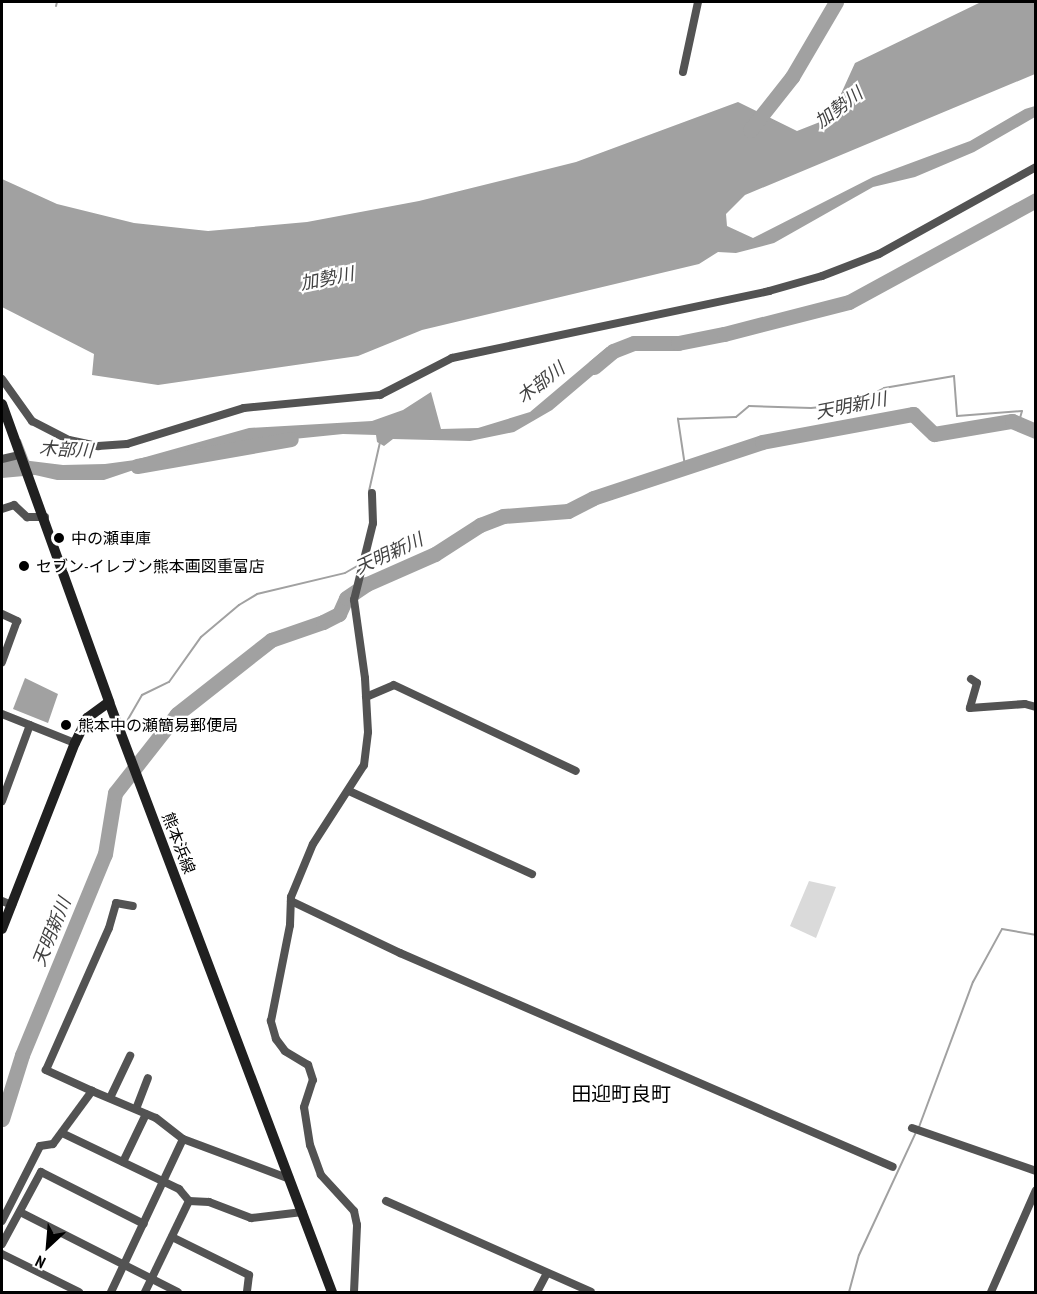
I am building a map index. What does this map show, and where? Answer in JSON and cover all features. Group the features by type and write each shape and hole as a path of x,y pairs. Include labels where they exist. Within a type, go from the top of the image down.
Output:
{"main road":[{"name":"熊本浜線","path":"2,404 18,455 45,517 109,702 332,1293"},
{"path":"2,929 7,903 75,743 87,718 109,702"}],"street":[{"path":"683,72 699,2"},
{"path":"2,379 32,421 69,440 98,446 127,444 244,408 380,395 452,358 769,291 822,276 879,254 1035,167"},
{"path":"2,459 18,455"},
{"path":"354,1293 357,1225 354,1211 321,1175 310,1145 304,1107 314,1080 308,1065 285,1051 276,1039 271,1021 291,902 313,844 364,765 368,732 366,697 354,600 355,585 369,549 372,493"},
{"path":"2,509 14,505 27,517 45,517"},
{"path":"2,614 17,621 2,662"},
{"path":"971,679 977,683 970,708 1025,704 1035,707"},
{"path":"366,697 394,685 576,771"},
{"path":"2,714 75,743"},
{"path":"2,801 30,725"},
{"path":"349,790 532,874"},
{"path":"291,902 400,953 893,1167"},
{"path":"133,906 116,903 109,928 46,1070 146,1114 183,1139 290,1179"},
{"path":"110,1098 130,1056"},
{"path":"136,1109 148,1078"},
{"path":"2,1221 40,1146 50,1147 92,1091"},
{"path":"123,1162 146,1114"},
{"path":"912,1128 1035,1171"},
{"path":"62,1133 186,1193 189,1202 145,1293"},
{"path":"111,1293 183,1139"},
{"path":"2,1244 42,1172 144,1224"},
{"path":"991,1293 1035,1190"},
{"path":"189,1202 209,1202 251,1218 303,1212"},
{"path":"386,1202 547,1273 571,1288 591,1293"},
{"path":"20,1212 178,1293"},
{"path":"172,1237 249,1275 247,1293"},
{"path":"2,1254 79,1293"},
{"path":"537,1293 547,1273"}],"shaded area":[{"path":"809,881 836,887 816,938 790,926"}],"water":[{"path":"981,2 1035,2 1035,74 745,195 726,214 727,226 753,238 873,177 970,141 1025,109 1035,106 1035,117 974,152 915,177 873,187 774,243 736,253 718,252 699,264 422,330 358,356 158,385 92,375 94,354 2,307 2,179 57,204 134,223 208,231 307,222 419,201 576,162 738,102 797,131 830,118 855,63"},
{"path":"607,347 611,360 552,410 514,432 470,441 393,439 384,446 377,442 376,435 343,434 196,449 104,480 57,480 35,475 2,478 2,462 14,459 63,465 105,464 135,460 249,428 372,421 403,410 431,392 441,429 478,428 530,412"},
{"path":"25,678 58,694 48,723 13,709"}],"waterway":[{"path":"56,6 57,2"},
{"name":"加勢川","path":"750,130 792,77 836,2"},
{"name":"木部川","path":"594,367 613,351 634,343 678,343 724,334 849,302 1036,200"},
{"path":"685,466 678,419 736,417 749,406 811,408 853,404 884,388 954,376 957,416 1022,411 1018,425"},
{"name":"天明新川","path":"2,1119 22,1055 105,854 115,793 177,714 271,640 339,614 346,598 367,584 435,554 480,525 503,516 568,511 593,498 762,442 913,414 934,434 1012,421 1036,431"},
{"name":"木部川","path":"137,466 291,439"},
{"path":"20,440 29,463"},
{"path":"369,491 380,442"},
{"path":"127,721 142,695 169,682 201,637 239,605 257,594 345,573 357,566 361,558"},
{"path":"919,1127 973,982 1002,929 1036,935"},
{"path":"849,1292 859,1255 916,1132"}],"place":[{"name":"中の瀬車庫","path":"59,538"},
{"name":"セブン-イレブン熊本画図重富店","path":"24,566"},
{"name":"熊本中の瀬簡易郵便局","path":"66,725"}],"district":[{"name":"田迎町良町","path":"621,1094"}]}
